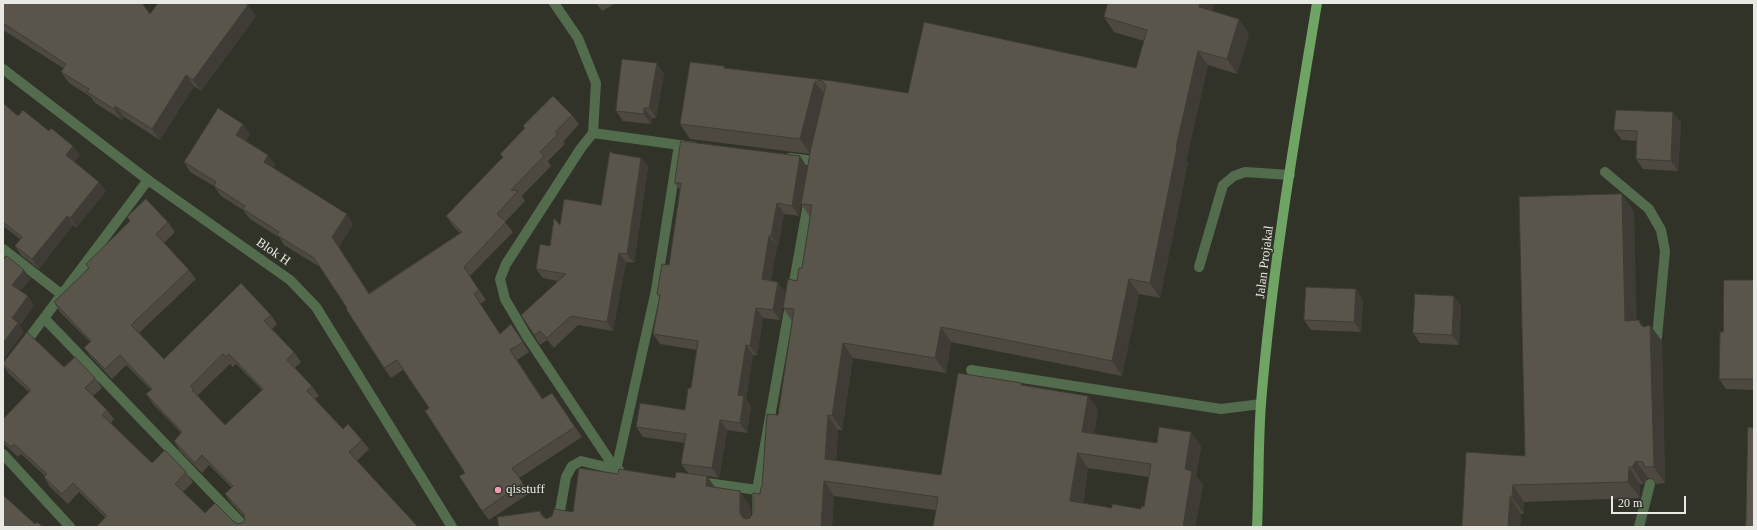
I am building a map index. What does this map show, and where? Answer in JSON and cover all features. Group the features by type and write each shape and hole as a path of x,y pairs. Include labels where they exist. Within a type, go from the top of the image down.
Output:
{"main road":[{"name":"Jalan Projakal","path":"1257,527 1261,404 1276,268 1317,3"}],"street":[{"path":"554,3 578,38 596,83 593,133 581,148 506,264 500,279 505,298 526,335 616,470"},
{"name":"Blok H","path":"3,69 148,180 290,280 316,307 452,527"},
{"path":"593,133 702,148"},
{"path":"616,470 656,290 679,145"},
{"path":"778,157 816,161"},
{"path":"1199,267 1222,185 1234,176 1245,172 1290,175"},
{"path":"1605,172 1649,209 1661,230 1665,251 1657,337"},
{"path":"17,353 148,180"},
{"path":"757,527 756,490 811,185"},
{"path":"3,249 61,294"},
{"path":"44,318 245,527"},
{"path":"971,370 1221,409 1261,404"},
{"path":"3,454 70,527"},
{"path":"557,527 566,477 572,466 581,461 616,470 632,472"},
{"path":"686,480 756,490"},
{"path":"1639,527 1650,484"}],"building":[{"path":"3,3 142,3 150,14 158,3 245,3 248,5 193,80 186,75 152,129 115,106 114,109 87,92 89,89 61,72 66,64 3,23"},
{"path":"1108,3 1200,3 1199,7 1239,19 1227,59 1198,51 1176,147 1150,283 1129,279 1112,361 941,327 935,358 843,343 832,416 828,415 825,459 941,475 958,373 1022,383 1021,385 1088,396 1082,432 1157,443 1159,427 1191,432 1185,469 1192,471 1183,527 933,527 938,497 824,481 821,527 499,527 497,517 540,511 541,515 546,519 552,516 554,509 573,512 579,468 618,474 619,469 675,478 676,472 707,476 706,486 740,491 740,513 743,518 750,518 753,513 753,493 760,494 762,487 767,414 778,415 794,309 783,308 788,279 797,281 799,268 802,268 812,205 801,204 811,148 826,85 821,80 815,82 814,84 800,139 680,124 690,62 724,66 724,68 833,81 908,93 924,22 1136,68 1147,30 1104,17","holes":["1078,453 1151,464 1144,507 1141,506 1141,509 1112,504 1112,508 1070,501"]},
{"path":"622,59 657,63 649,108 644,108 644,114 616,111"},
{"path":"553,96 572,115 555,132 558,134 540,152 544,156 511,190 518,191 497,214 506,222 464,267 479,290 474,294 500,334 511,324 523,342 510,350 542,399 552,393 575,427 512,468 523,483 482,511 459,476 465,473 425,411 429,408 397,360 384,368 314,258 277,235 279,232 243,209 245,206 214,186 216,182 184,162 218,108 243,124 236,135 268,155 264,162 347,214 332,237 369,294 462,232 446,216 503,157 500,154 525,128 523,126"},
{"path":"3,103 18,116 23,110 49,131 51,128 73,146 66,155 99,182 70,218 67,216 32,259 15,246 22,237 3,222"},
{"path":"1616,110 1673,112 1671,161 1636,159 1637,131 1614,130"},
{"path":"681,141 800,156 792,206 777,203 771,236 769,236 762,279 778,282 773,310 756,308 750,346 746,345 738,395 744,396 740,423 720,420 712,468 681,464 686,434 636,427 640,403 685,410 688,388 691,388 698,341 653,334 660,295 657,294 662,264 669,265 681,183 675,183"},
{"path":"610,151 612,153 641,158 627,254 619,253 607,322 571,316 547,338 540,331 534,335 521,315 566,274 536,269 540,244 550,246 554,218 560,225 564,199 601,205"},
{"path":"1622,194 1625,321 1639,320 1641,325 1644,327 1650,325 1654,467 1645,467 1643,462 1636,461 1632,467 1629,467 1628,482 1513,485 1512,497 1510,497 1508,527 1462,527 1466,452 1525,456 1519,197"},
{"path":"146,199 168,222 156,234 189,270 131,325 164,359 241,283 271,315 264,321 294,352 287,360 312,386 307,391 343,429 348,424 362,440 349,452 418,527 96,527 107,516 73,483 62,494 44,477 47,474 14,444 11,447 3,440 3,419 31,390 3,363 27,332 64,367 75,357 95,378 85,388 107,410 102,415 152,463 165,450 186,472 175,484 205,513 215,503 234,522 239,524 245,519 243,513 225,494 233,486 202,455 195,463 174,441 182,432 146,394 152,389 120,355 105,369 84,348 91,341 54,302 89,268 86,264 130,221 127,217","holes":["223,354 226,357 229,354 263,389 225,425 192,390 193,389 191,386"]},
{"path":"7,256 24,270 12,285 28,296 12,318 18,323 3,343 3,260"},
{"path":"1724,280 1754,280 1754,379 1719,379 1720,332 1723,332"},
{"path":"1306,287 1356,289 1354,322 1304,320"},
{"path":"1415,294 1454,296 1452,335 1413,333"},
{"path":"1748,427 1754,428 1754,527 1746,527"},
{"path":"3,495 35,524 37,522 43,527 3,527"}],"place":[{"name":"qisstuff","path":"498,490"}]}
